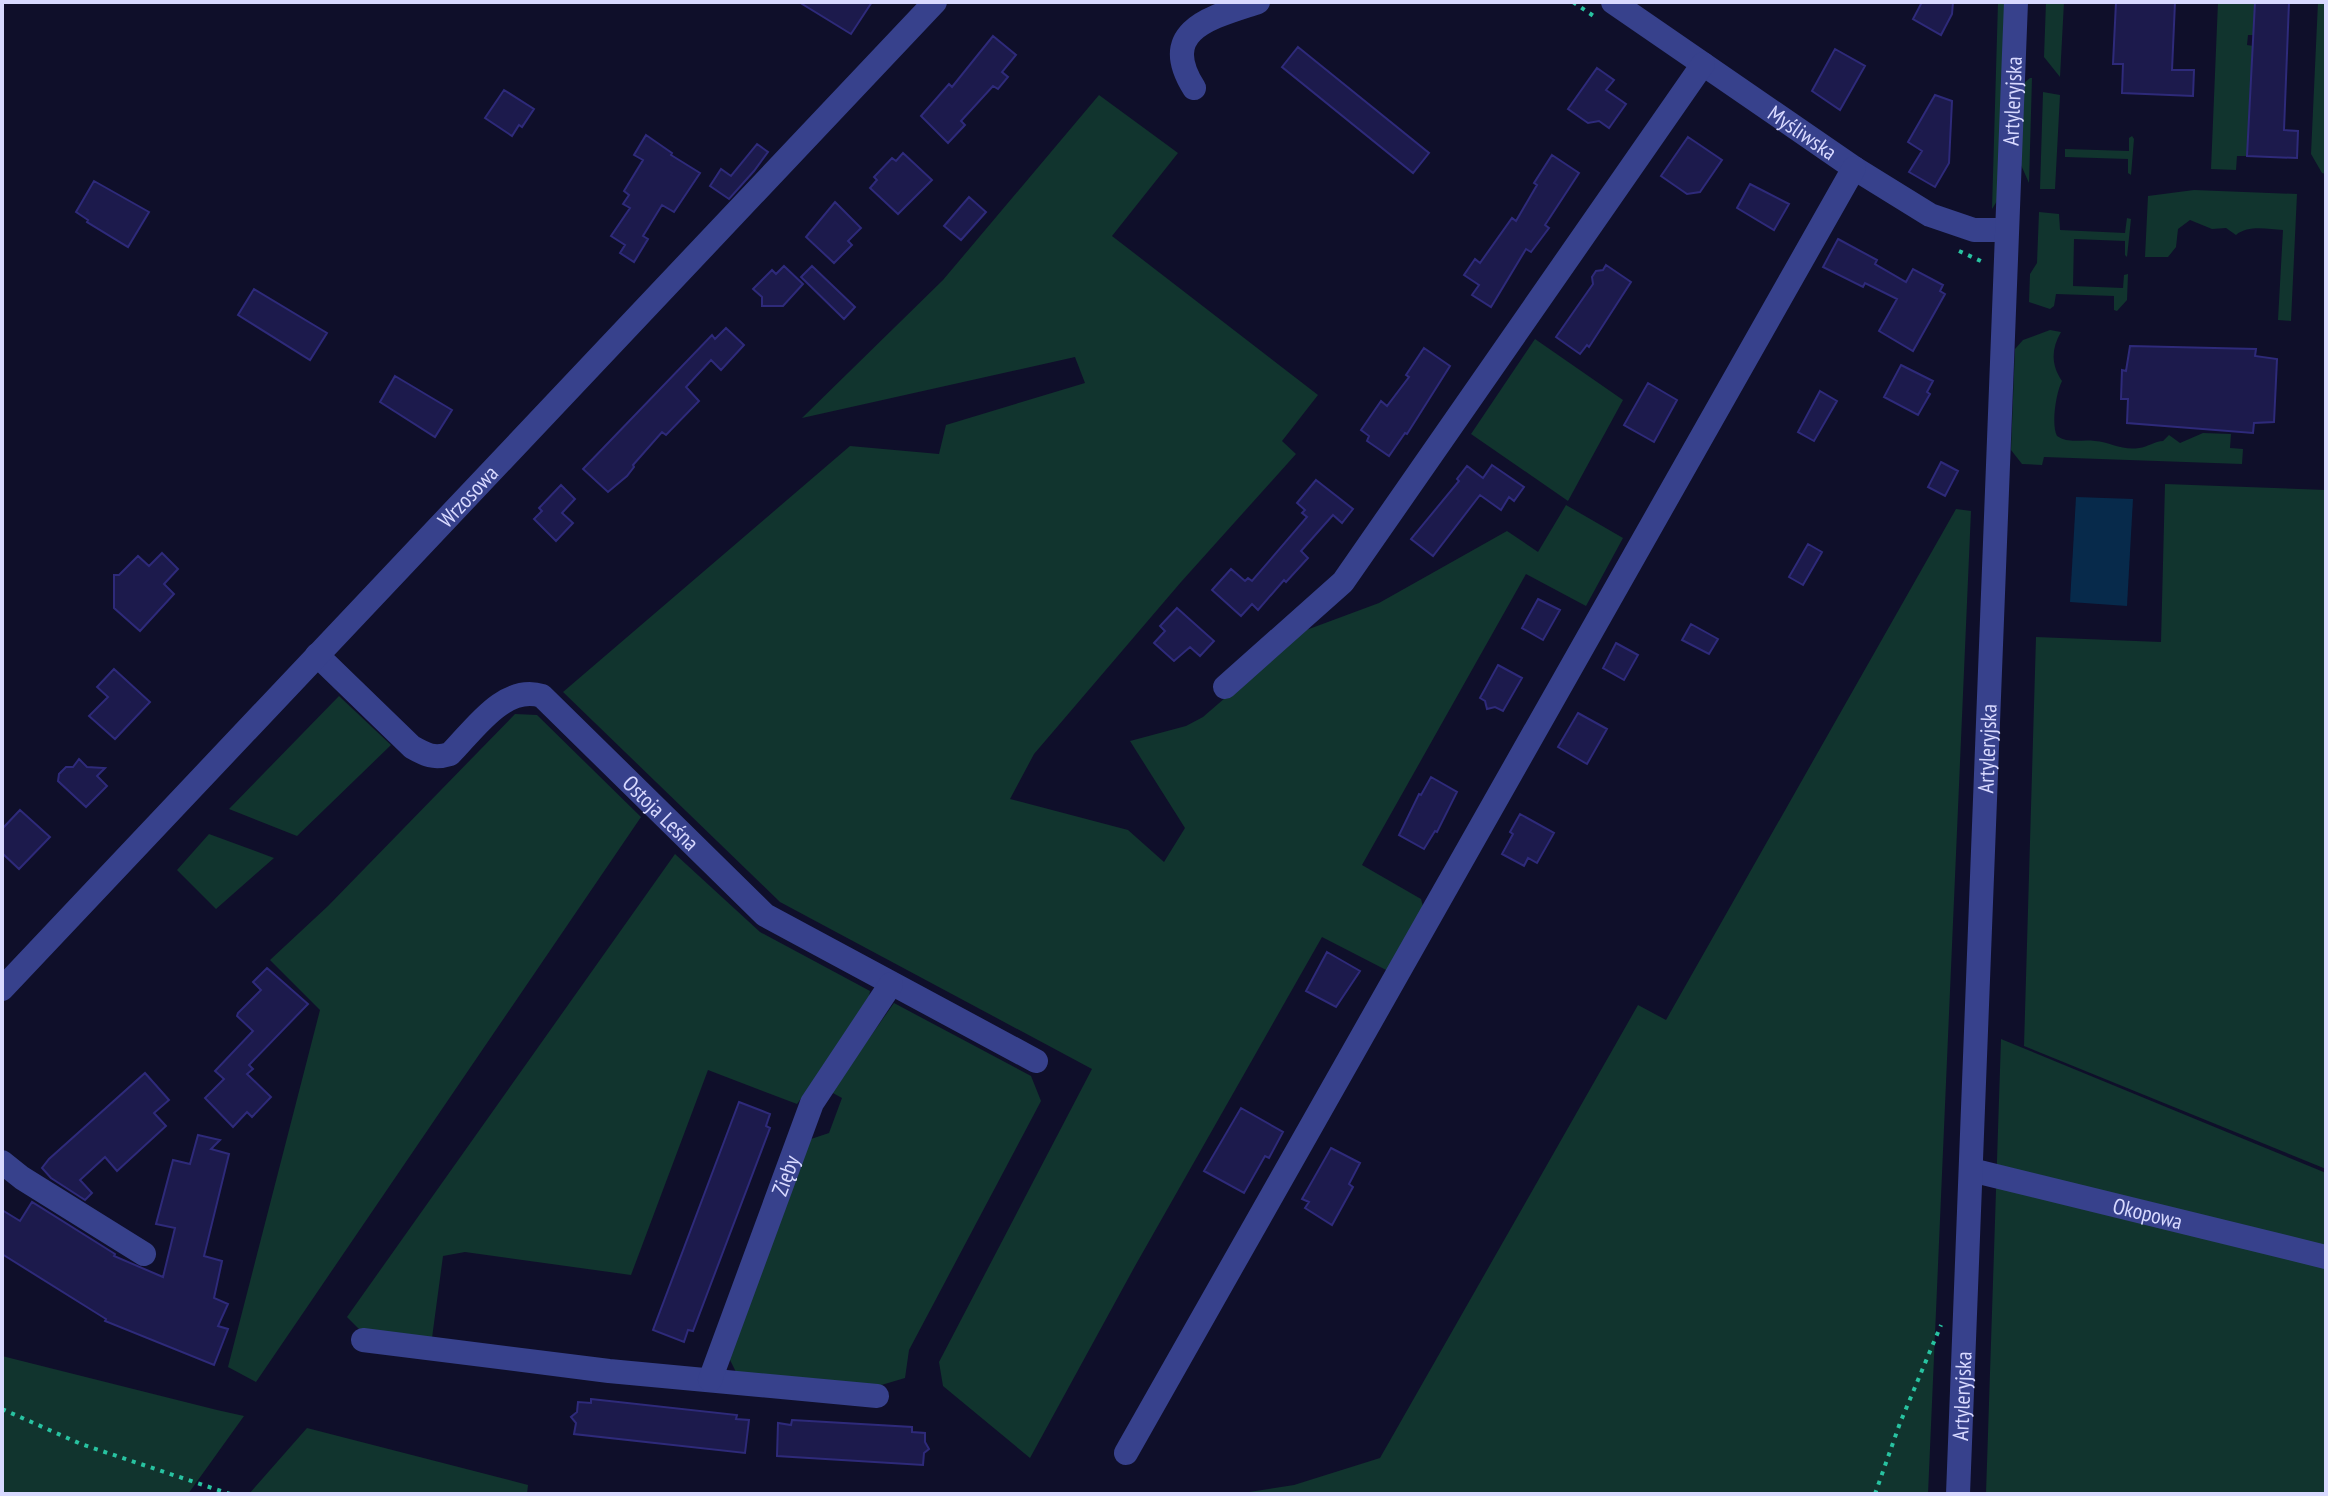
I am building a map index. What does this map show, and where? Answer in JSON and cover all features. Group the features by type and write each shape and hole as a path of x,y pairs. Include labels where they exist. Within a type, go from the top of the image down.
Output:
{"street":[{"name":"Wrzosowa","path":"2,989 934,2"},
{"path":"1194,88 1182,69 1183,45 1198,24 1258,2"},
{"name":"Myśliwska","path":"1613,2 1854,168 1930,215 1974,230 2007,230"},
{"name":"Artyleryjska","path":"1958,1494 2016,2"},
{"path":"1225,687 1343,582 1703,64"},
{"path":"1126,1453 1854,168"},
{"name":"Ostoja Leśna","path":"317,655 412,747 426,755 440,757 450,754 511,698 522,693 542,696 765,915 1036,1061"},
{"name":"Zięby","path":"710,1380 812,1103 891,984"},
{"path":"2,1162 22,1178 144,1254"},
{"name":"Okopowa","path":"1971,1170 2326,1257"},
{"path":"363,1340 609,1371 877,1396"}],"path":[{"path":"1875,1494 1900,1423 1943,1321"},
{"path":"2,1409 81,1444 230,1494"}],"green space":[{"path":"1998,2 2005,5 1997,201 1992,209"},
{"path":"2046,2 2064,2 2060,77 2044,57"},
{"path":"2218,2 2255,2 2253,35 2248,35 2247,45 2253,46 2247,156 2237,156 2236,170 2211,169"},
{"path":"2318,2 2326,2 2326,174 2322,173 2311,154"},
{"path":"2030,78 2029,183 2021,165 2024,83"},
{"path":"2043,92 2060,95 2055,189 2040,189"},
{"path":"1099,95 1178,153 1112,236 1318,395 1282,441 1296,454 1181,582 1034,754 1010,799 1128,830 1164,862 1185,828 1130,741 1186,726 1203,717 1301,632 1379,603 1507,531 1538,552 1566,505 1623,538 1586,606 1526,574 1362,865 1421,899 1424,910 1390,972 1322,937 1030,1458 943,1386 939,1362 1092,1069 780,902 563,692 850,446 939,454 946,425 1085,383 1075,357 802,418 943,280"},
{"path":"2132,136 2131,175 2128,173 2128,159 2065,157 2065,149 2129,151 2129,138"},
{"path":"2194,190 2297,194 2291,321 2278,320 2283,230 2252,229 2236,235 2226,228 2212,229 2190,220 2178,229 2176,247 2168,257 2145,257 2148,196"},
{"path":"2039,212 2059,214 2060,230 2125,233 2127,218 2131,219 2127,257 2125,241 2074,239 2073,286 2123,288 2124,275 2128,274 2127,300 2117,311 2114,310 2114,296 2056,294 2054,306 2050,309 2029,302 2030,274 2037,263"},
{"path":"2050,330 2061,332 2054,357 2062,381 2055,408 2057,436 2066,440 2101,442 2133,449 2163,441 2169,435 2180,443 2203,433 2231,434 2230,448 2243,449 2242,464 2044,457 2042,465 2022,464 2011,450 2015,349 2023,340"},
{"path":"1535,339 1623,400 1568,501 1471,434"},
{"path":"2165,484 2326,490 2326,1169 2024,1046 2036,637 2161,642"},
{"path":"1956,509 1971,511 1928,1494 1236,1494 1294,1485 1380,1458 1638,1005 1666,1020"},
{"path":"339,696 391,745 297,836 229,809"},
{"path":"515,714 537,715 641,817 256,1382 228,1367 320,1010 270,960 328,906"},
{"path":"209,834 274,858 216,909 177,870"},
{"path":"675,854 760,932 870,991 867,1008 797,1104 708,1070 631,1275 465,1252 443,1256 432,1338 359,1329 347,1317"},
{"path":"894,1003 1031,1076 1041,1101 909,1350 905,1378 878,1386 738,1376 728,1356 808,1140 829,1133 842,1098 831,1092"},
{"path":"2001,1039 2326,1173 2326,1494 1986,1494"},
{"path":"2,1356 244,1416 188,1494 2,1494"},
{"path":"307,1428 528,1485 527,1494 249,1494"}],"water":[{"path":"2076,497 2133,499 2127,606 2070,602"}],"building":[{"path":"799,2 872,2 851,34"},
{"path":"1922,2 1953,2 1952,14 1941,35 1913,19"},
{"path":"2116,2 2175,2 2172,70 2194,70 2193,96 2122,93 2123,64 2113,64"},
{"path":"2255,2 2289,2 2284,130 2298,131 2297,158 2247,156"},
{"path":"993,36 1016,55 1002,72 1008,77 998,89 993,86 961,121 965,125 948,143 921,116 949,84 952,87"},
{"path":"1298,47 1429,153 1413,173 1282,67"},
{"path":"1835,49 1865,66 1840,110 1812,91"},
{"path":"1597,68 1614,80 1606,90 1626,104 1609,128 1599,121 1588,123 1568,109"},
{"path":"504,90 534,109 512,136 485,118"},
{"path":"1935,95 1952,101 1949,163 1935,187 1909,172 1922,151 1908,142"},
{"path":"646,135 700,173 674,212 662,205 643,236 648,239 634,262 620,253 625,245 611,236 630,208 623,204 629,195 624,191 643,160 634,155"},
{"path":"1688,137 1722,160 1700,192 1687,194 1661,176"},
{"path":"757,144 768,152 729,199 710,186 721,169 731,176"},
{"path":"903,153 932,180 898,214 870,188 877,180 874,177 892,158 896,161"},
{"path":"1552,155 1579,173 1545,225 1549,228 1531,252 1526,249 1491,307 1472,295 1479,285 1464,275 1475,259 1480,263 1512,218 1516,221"},
{"path":"94,181 149,212 128,247 76,212"},
{"path":"1750,184 1789,204 1774,230 1737,208"},
{"path":"969,197 986,212 961,240 944,226"},
{"path":"835,202 861,228 848,241 852,245 834,263 806,237"},
{"path":"1838,239 1877,260 1875,264 1906,282 1913,269 1943,285 1940,291 1945,294 1913,351 1879,331 1897,299 1865,283 1863,287 1823,267"},
{"path":"1606,265 1631,282 1589,347 1587,345 1580,354 1556,337 1593,284 1592,277 1596,271 1603,270"},
{"path":"784,266 803,284 783,306 762,306 762,297 753,289 772,270 776,274"},
{"path":"812,266 855,307 844,319 801,277"},
{"path":"254,289 327,333 310,360 238,315"},
{"path":"726,328 744,345 721,370 711,360 686,387 699,401 666,435 662,432 627,476 608,492 583,469 712,335 715,339"},
{"path":"2130,346 2256,349 2255,356 2277,359 2274,422 2254,423 2253,433 2127,423 2128,399 2121,399 2122,370 2126,371"},
{"path":"1424,348 1450,366 1407,434 1389,456 1367,441 1369,436 1361,430 1381,401 1387,406 1409,377 1406,375"},
{"path":"1901,365 1933,381 1927,392 1930,394 1918,415 1884,397"},
{"path":"395,376 452,410 435,437 380,402"},
{"path":"1648,383 1677,400 1654,442 1624,425"},
{"path":"1820,391 1837,401 1814,441 1798,432"},
{"path":"1941,462 1958,471 1945,496 1928,487"},
{"path":"1492,465 1524,487 1514,501 1509,497 1501,510 1480,495 1433,556 1411,539 1459,481 1457,479 1467,466 1483,478"},
{"path":"1316,480 1353,509 1342,523 1333,515 1301,551 1308,558 1258,610 1252,604 1241,616 1212,590 1231,569 1245,581 1248,578 1252,581 1307,517 1302,513 1305,510 1297,503"},
{"path":"561,485 575,499 562,513 573,523 556,541 534,519 542,511 539,508"},
{"path":"1808,544 1822,552 1803,585 1789,577"},
{"path":"162,553 178,569 164,584 174,594 140,631 114,608 114,575 119,575 138,556 149,566"},
{"path":"1538,599 1560,610 1543,640 1522,628"},
{"path":"1177,608 1214,641 1200,656 1190,647 1174,661 1154,643 1165,631 1160,626"},
{"path":"1691,624 1718,639 1709,654 1682,640"},
{"path":"1616,643 1638,655 1624,680 1603,668"},
{"path":"1498,665 1522,678 1503,711 1495,707 1487,709 1485,701 1480,698"},
{"path":"114,669 150,702 115,739 89,716 108,697 97,687"},
{"path":"1578,713 1607,729 1587,764 1558,747"},
{"path":"79,759 87,767 105,768 97,776 107,786 86,807 58,781 59,774 66,767 73,767"},
{"path":"1431,777 1457,792 1437,832 1424,849 1399,835"},
{"path":"20,810 50,837 19,869 2,853 2,829"},
{"path":"1520,814 1554,833 1537,863 1528,858 1524,866 1502,854"},
{"path":"1327,952 1360,971 1336,1007 1306,991"},
{"path":"267,968 308,1004 249,1065 253,1069 247,1074 271,1097 252,1117 247,1112 233,1127 205,1098 224,1079 215,1071 253,1031 237,1016 261,990 253,982"},
{"path":"145,1073 169,1100 154,1113 166,1126 117,1171 105,1157 80,1180 92,1193 85,1200 51,1178 42,1168 49,1159"},
{"path":"739,1102 770,1114 766,1126 770,1128 693,1331 688,1330 684,1342 653,1330"},
{"path":"1241,1108 1283,1132 1244,1193 1204,1171"},
{"path":"198,1135 220,1140 211,1149 229,1154 204,1256 222,1261 214,1298 228,1304 218,1326 228,1329 214,1365 105,1321 2,1254 2,1210 20,1221 32,1202 114,1256 163,1277 175,1228 156,1224 173,1160 190,1164"},
{"path":"1331,1148 1360,1163 1349,1184 1353,1187 1332,1225 1305,1208 1309,1202 1302,1199"},
{"path":"591,1399 737,1415 736,1419 749,1420 745,1453 574,1434 576,1423 571,1417 577,1412 578,1402 591,1403"},
{"path":"792,1420 912,1427 912,1432 925,1433 929,1449 924,1453 923,1465 777,1456 778,1423 791,1425"}]}
